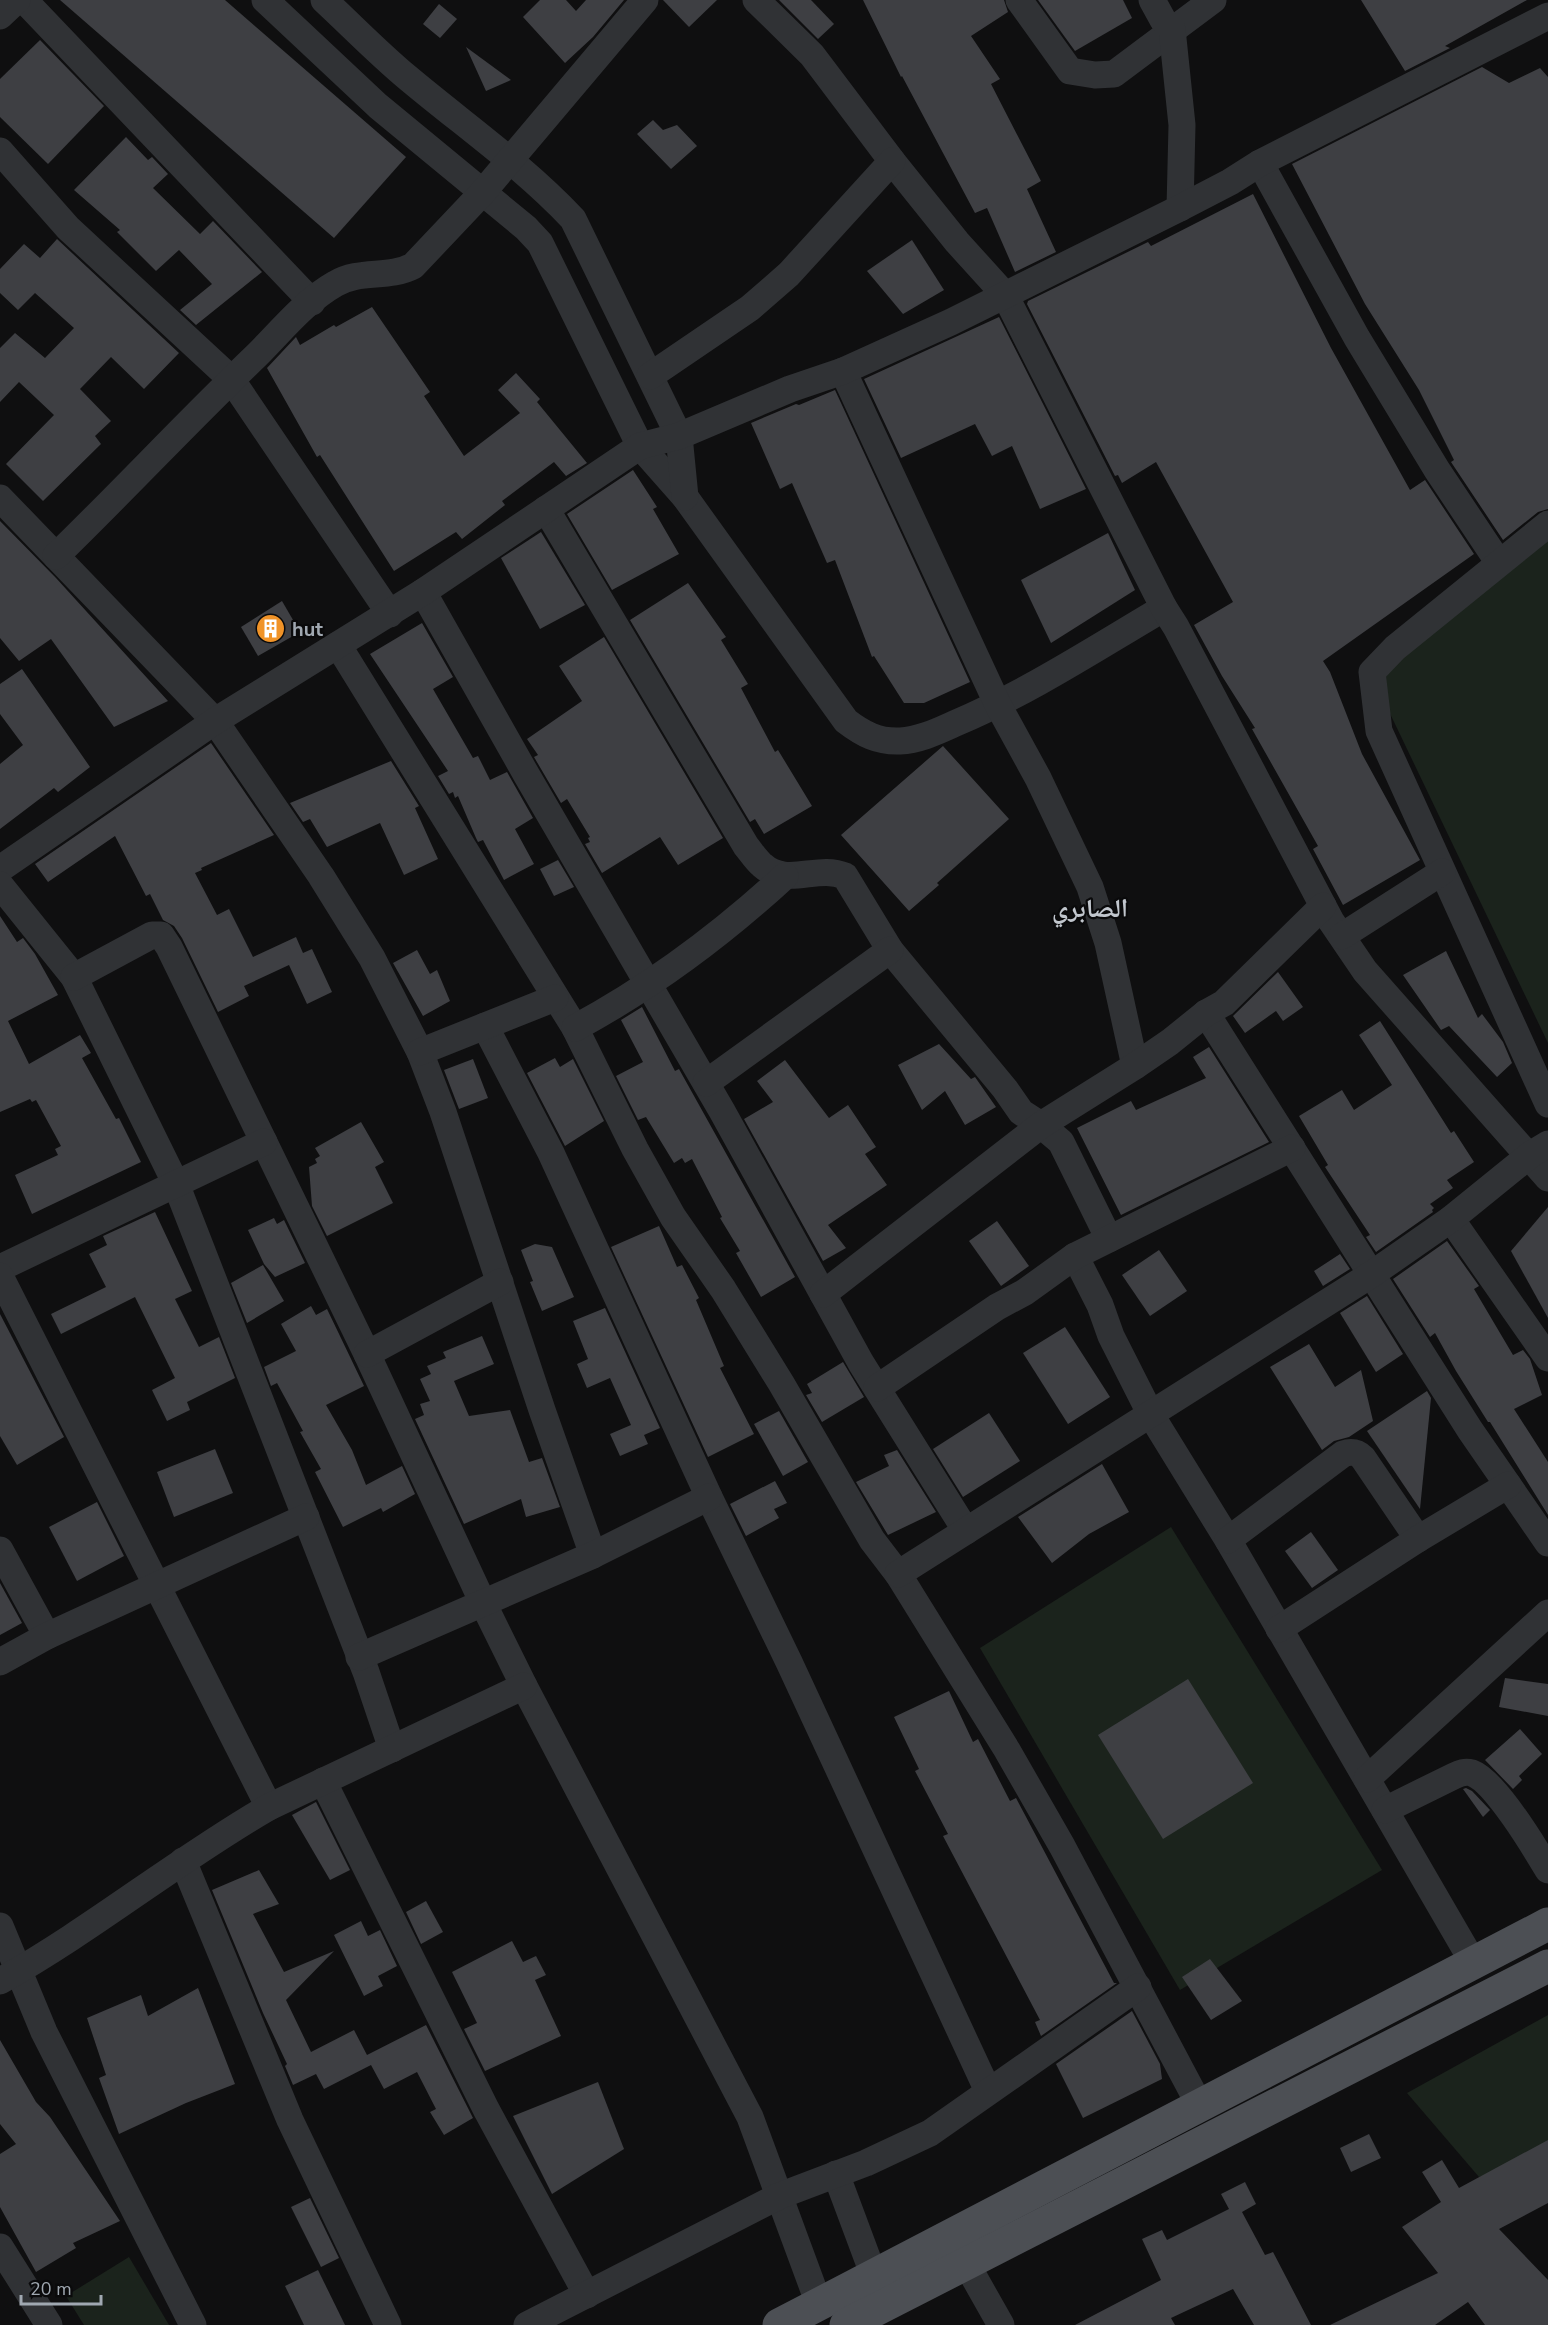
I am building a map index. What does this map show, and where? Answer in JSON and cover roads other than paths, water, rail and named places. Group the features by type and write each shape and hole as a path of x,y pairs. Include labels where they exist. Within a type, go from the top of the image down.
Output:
{"main road":[{"path":"779,2325 1548,1924"},
{"path":"846,2325 1548,1966"}],"street":[{"path":"0,16 17,0"},
{"path":"24,0 312,302"},
{"path":"265,0 378,106 526,228 540,243 640,446 685,497 846,721 861,733 878,740 919,739 998,705 1164,608"},
{"path":"324,0 406,77 509,160 552,197 573,219 679,436 685,497"},
{"path":"56,556 231,379 312,302 346,278 403,272 414,266 483,192 645,0"},
{"path":"756,0 812,55 957,242 1005,295 1164,608 1323,906 1365,971 1434,1050 1539,1150 1548,1178"},
{"path":"1019,0 1070,71 1080,74 1114,74 1213,0"},
{"path":"1152,0 1163,20 1172,29 1182,125 1180,208"},
{"path":"0,869 215,721 390,614 640,446 679,436 790,389 843,371 1005,295 1180,208 1230,182 1260,163 1548,16"},
{"path":"0,151 68,228 231,379 390,614"},
{"path":"650,376 750,308 789,274 892,160"},
{"path":"1260,163 1357,338 1437,470 1499,563"},
{"path":"843,371 998,705 1038,778 1090,887 1108,943 1135,1066"},
{"path":"0,498 215,721 321,876 372,958 420,1052 593,1555"},
{"path":"546,509 746,846 761,865 775,874 785,876 826,873 845,876 890,950 1005,1089 1021,1112 1061,1142 1109,1239"},
{"path":"1548,524 1395,648 1372,672 1378,731 1548,1104"},
{"path":"423,592 706,1083 877,1388 966,1531"},
{"path":"338,645 575,1028 635,1149 673,1217 723,1288 782,1383 872,1540 898,1574 1007,1750 1062,1846 1200,2106"},
{"path":"1342,936 1442,872"},
{"path":"575,1028 649,985 700,947 785,876"},
{"path":"0,885 74,977 176,1184 366,1672 392,1749"},
{"path":"823,1294 1041,1125 1135,1066 1206,1013 1224,1003 1323,906"},
{"path":"74,977 152,935 161,935 188,984 367,1354 524,1686 750,2117 819,2304"},
{"path":"706,1083 890,950"},
{"path":"420,1052 555,998"},
{"path":"1206,1013 1470,1430 1548,1543"},
{"path":"485,1026 551,1153 709,1497 789,1662 988,2091"},
{"path":"0,1268 264,1142"},
{"path":"877,1388 1075,1256 1292,1148"},
{"path":"898,1574 1372,1274 1451,1219 1539,1150"},
{"path":"1451,1219 1548,1358"},
{"path":"1075,1256 1150,1415 1228,1540 1474,1964"},
{"path":"0,1276 269,1808"},
{"path":"367,1354 500,1282"},
{"path":"1228,1540 1343,1454 1349,1452 1355,1452 1363,1458 1418,1539"},
{"path":"1279,1629 1418,1539 1508,1485"},
{"path":"359,1657 593,1555 709,1497"},
{"path":"0,1662 47,1636 306,1517"},
{"path":"0,1550 47,1636"},
{"path":"1367,1779 1548,1613"},
{"path":"9,1976 183,1861 269,1808 524,1686"},
{"path":"1385,1810 1454,1776 1464,1772 1474,1773 1488,1785 1523,1828 1548,1870"},
{"path":"322,1781 486,2109 587,2295"},
{"path":"183,1861 290,2120 388,2325"},
{"path":"0,1926 9,1976 44,2032 193,2325"},
{"path":"527,2325 779,2196 898,2149 930,2133 1138,1987"},
{"path":"836,2174 874,2276"},
{"path":"0,2247 49,2325"},
{"path":"966,2264 1001,2325"}],"place":[{"name":"hut","path":"271,629"}],"district":[{"name":"الصابري","path":"1090,908"}]}
